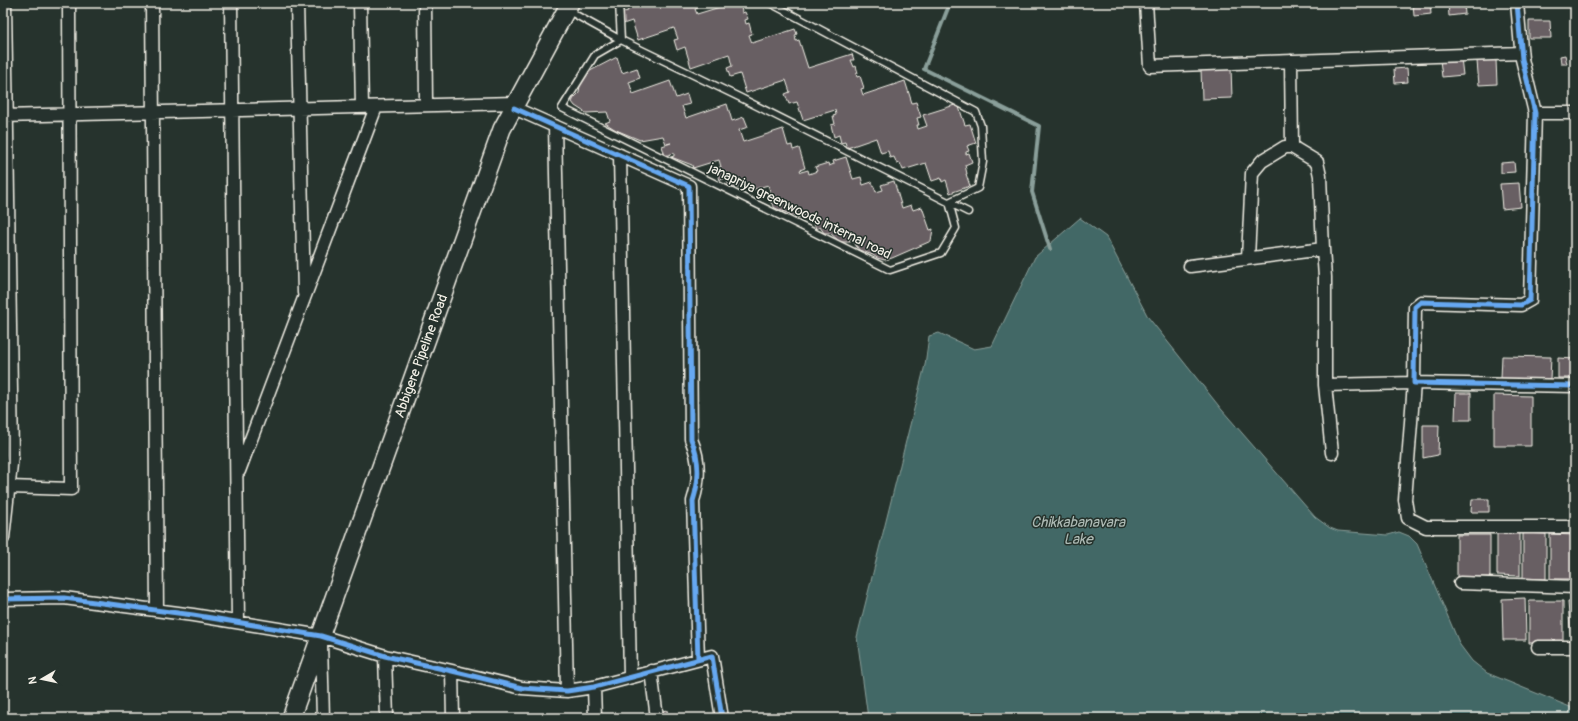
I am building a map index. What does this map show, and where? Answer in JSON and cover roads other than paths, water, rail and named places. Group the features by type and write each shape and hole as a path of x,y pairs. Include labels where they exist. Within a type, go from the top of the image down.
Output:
{"main road":[{"name":"Abbigere Pipeline Road","path":"291,718 502,129 568,6"}],"street":[{"path":"3,538 9,487 4,3"},
{"path":"9,487 70,489 69,3"},
{"path":"152,3 157,610"},
{"path":"231,3 238,622"},
{"path":"297,3 298,109 304,300"},
{"path":"360,3 362,107"},
{"path":"425,3 426,103"},
{"path":"1146,3 1150,66 1521,53"},
{"path":"1517,3 1521,53 1535,113 1530,300 1521,305 1421,302 1415,307 1414,383 1405,500 1408,518 1426,527 1575,527"},
{"path":"1291,61 1292,147"},
{"path":"5,116 362,107 515,106 555,126 690,186 691,439 696,452 698,465 698,483 693,501 698,660"},
{"path":"237,478 376,107"},
{"path":"1535,113 1575,113"},
{"path":"555,126 567,691"},
{"path":"1248,258 1252,173 1262,161 1285,148 1292,147 1317,162 1320,176 1325,277 1325,385 1332,453"},
{"path":"620,155 630,677"},
{"path":"1190,266 1323,249"},
{"path":"1325,385 1414,383 1575,386"},
{"path":"1460,583 1575,587"},
{"path":"3,599 64,598 157,610 321,636 385,656 522,688 567,691 594,687 712,656 722,718"},
{"path":"321,636 323,718"},
{"path":"1538,647 1575,647"},
{"path":"385,656 387,718"},
{"path":"452,671 453,718"},
{"path":"651,671 657,718"},
{"path":"594,687 595,718"}],"lane":[{"path":"619,3 621,40"},
{"path":"770,3 976,112 981,126 983,162 978,188 949,202"},
{"path":"568,6 621,40 968,212"},
{"name":"janapriya greenwoods internal road","path":"621,40 595,55 562,108 890,270 941,253 956,228 949,202"}],"water":[{"name":"Chikkabanavara Lake","path":"1080,218 1106,237 1148,317 1222,410 1315,517 1330,528 1338,531 1388,535 1399,532 1409,536 1417,544 1460,645 1472,661 1487,673 1575,709 1575,718 868,718 857,637 925,365 929,336 939,333 974,349 992,346 1035,257"}],"waterway":[{"path":"950,3 924,69 1039,126 1032,192 1050,249"}]}
